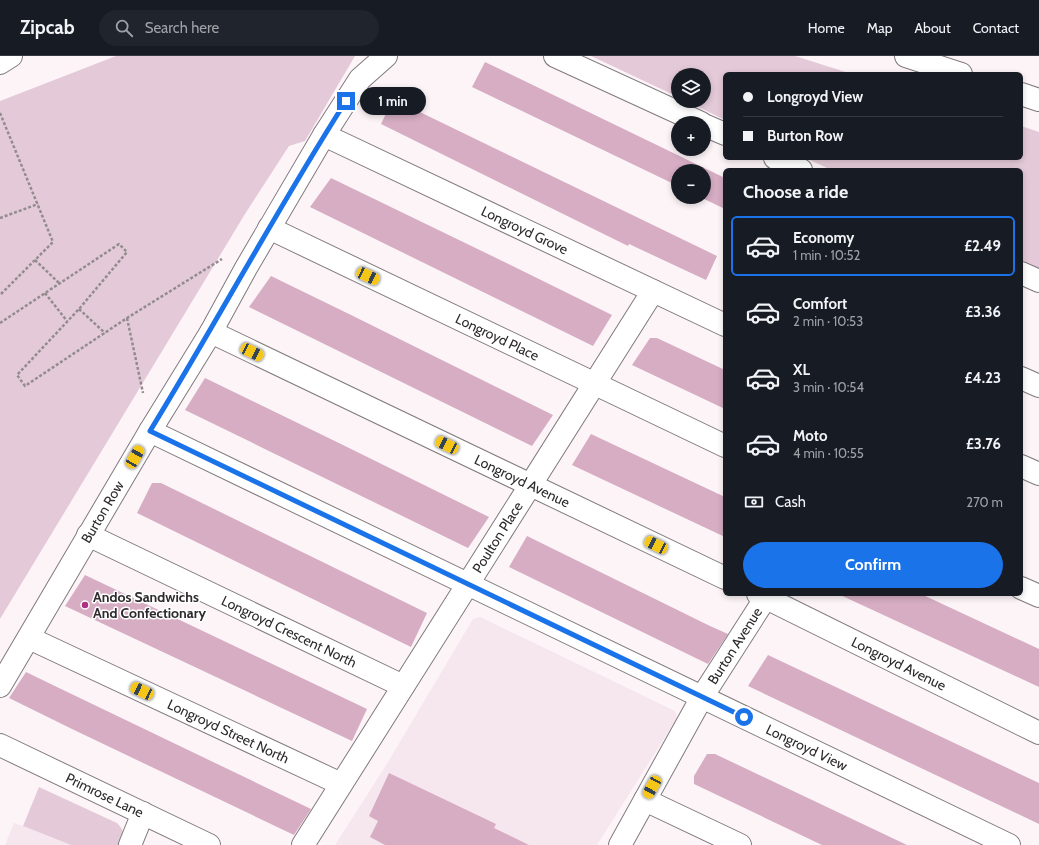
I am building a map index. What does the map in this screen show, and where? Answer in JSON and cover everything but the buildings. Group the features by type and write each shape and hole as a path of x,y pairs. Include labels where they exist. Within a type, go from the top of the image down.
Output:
{"main road":[{"path":"0,63 12,56"},
{"name":"Burton Row","path":"0,686 150,431 211,332 246,268 324,135 360,78 386,56"},
{"path":"555,56 686,116"},
{"path":"906,56 955,72"},
{"path":"1023,95 1039,100"},
{"path":"711,128 723,133"},
{"name":"Longroyd Grove","path":"324,135 723,324"},
{"path":"779,160 797,168"},
{"name":"Longroyd Place","path":"269,228 723,445"},
{"path":"1023,274 1039,281"},
{"name":"Poulton Place","path":"303,845 653,291"},
{"name":"Longroyd Avenue","path":"211,332 723,577"},
{"path":"1023,379 1039,386"},
{"name":"Longroyd View","path":"150,431 1009,845"},
{"path":"1023,467 1039,474"},
{"name":"Longroyd Crescent North","path":"88,536 403,686"},
{"path":"1023,589 1039,596"},
{"name":"Burton Avenue","path":"620,845 702,697 763,596"},
{"name":"Longroyd Avenue","path":"766,596 1039,732"},
{"name":"Longroyd Street North","path":"29,638 341,784"},
{"name":"Primrose Lane","path":"0,745 209,845"},
{"path":"645,800 740,845"},
{"path":"130,845 143,813"}],"path":[{"path":"0,113 53,242 0,295"},
{"path":"0,218 38,204"},
{"path":"0,323 119,244 127,252 79,309 17,375 25,386 127,318 227,256 246,268"},
{"path":"35,260 60,284"},
{"path":"45,293 67,321"},
{"path":"79,309 105,333"},
{"path":"127,318 150,431"}],"shaded area":[{"path":"116,56 355,56 305,141 289,146 245,214 0,619 0,101"},
{"path":"591,56 795,56 846,72 723,72 723,119 700,108 711,108 711,68 671,68 671,94"},
{"path":"1023,127 1039,132 1039,269 1023,261 1023,168 827,168 810,160 1023,160"},
{"path":"480,617 675,711 677,718 597,845 335,845 385,767 473,619"},
{"path":"39,787 117,823 123,833 122,845 71,845 23,826"},
{"path":"14,823 23,826 71,845 5,845"}],"place":[{"name":"Andos Sandwichs And Confectionary","path":"85,605"}],"route":[{"path":"346,101 269,228 211,332 150,431 744,717"}]}
